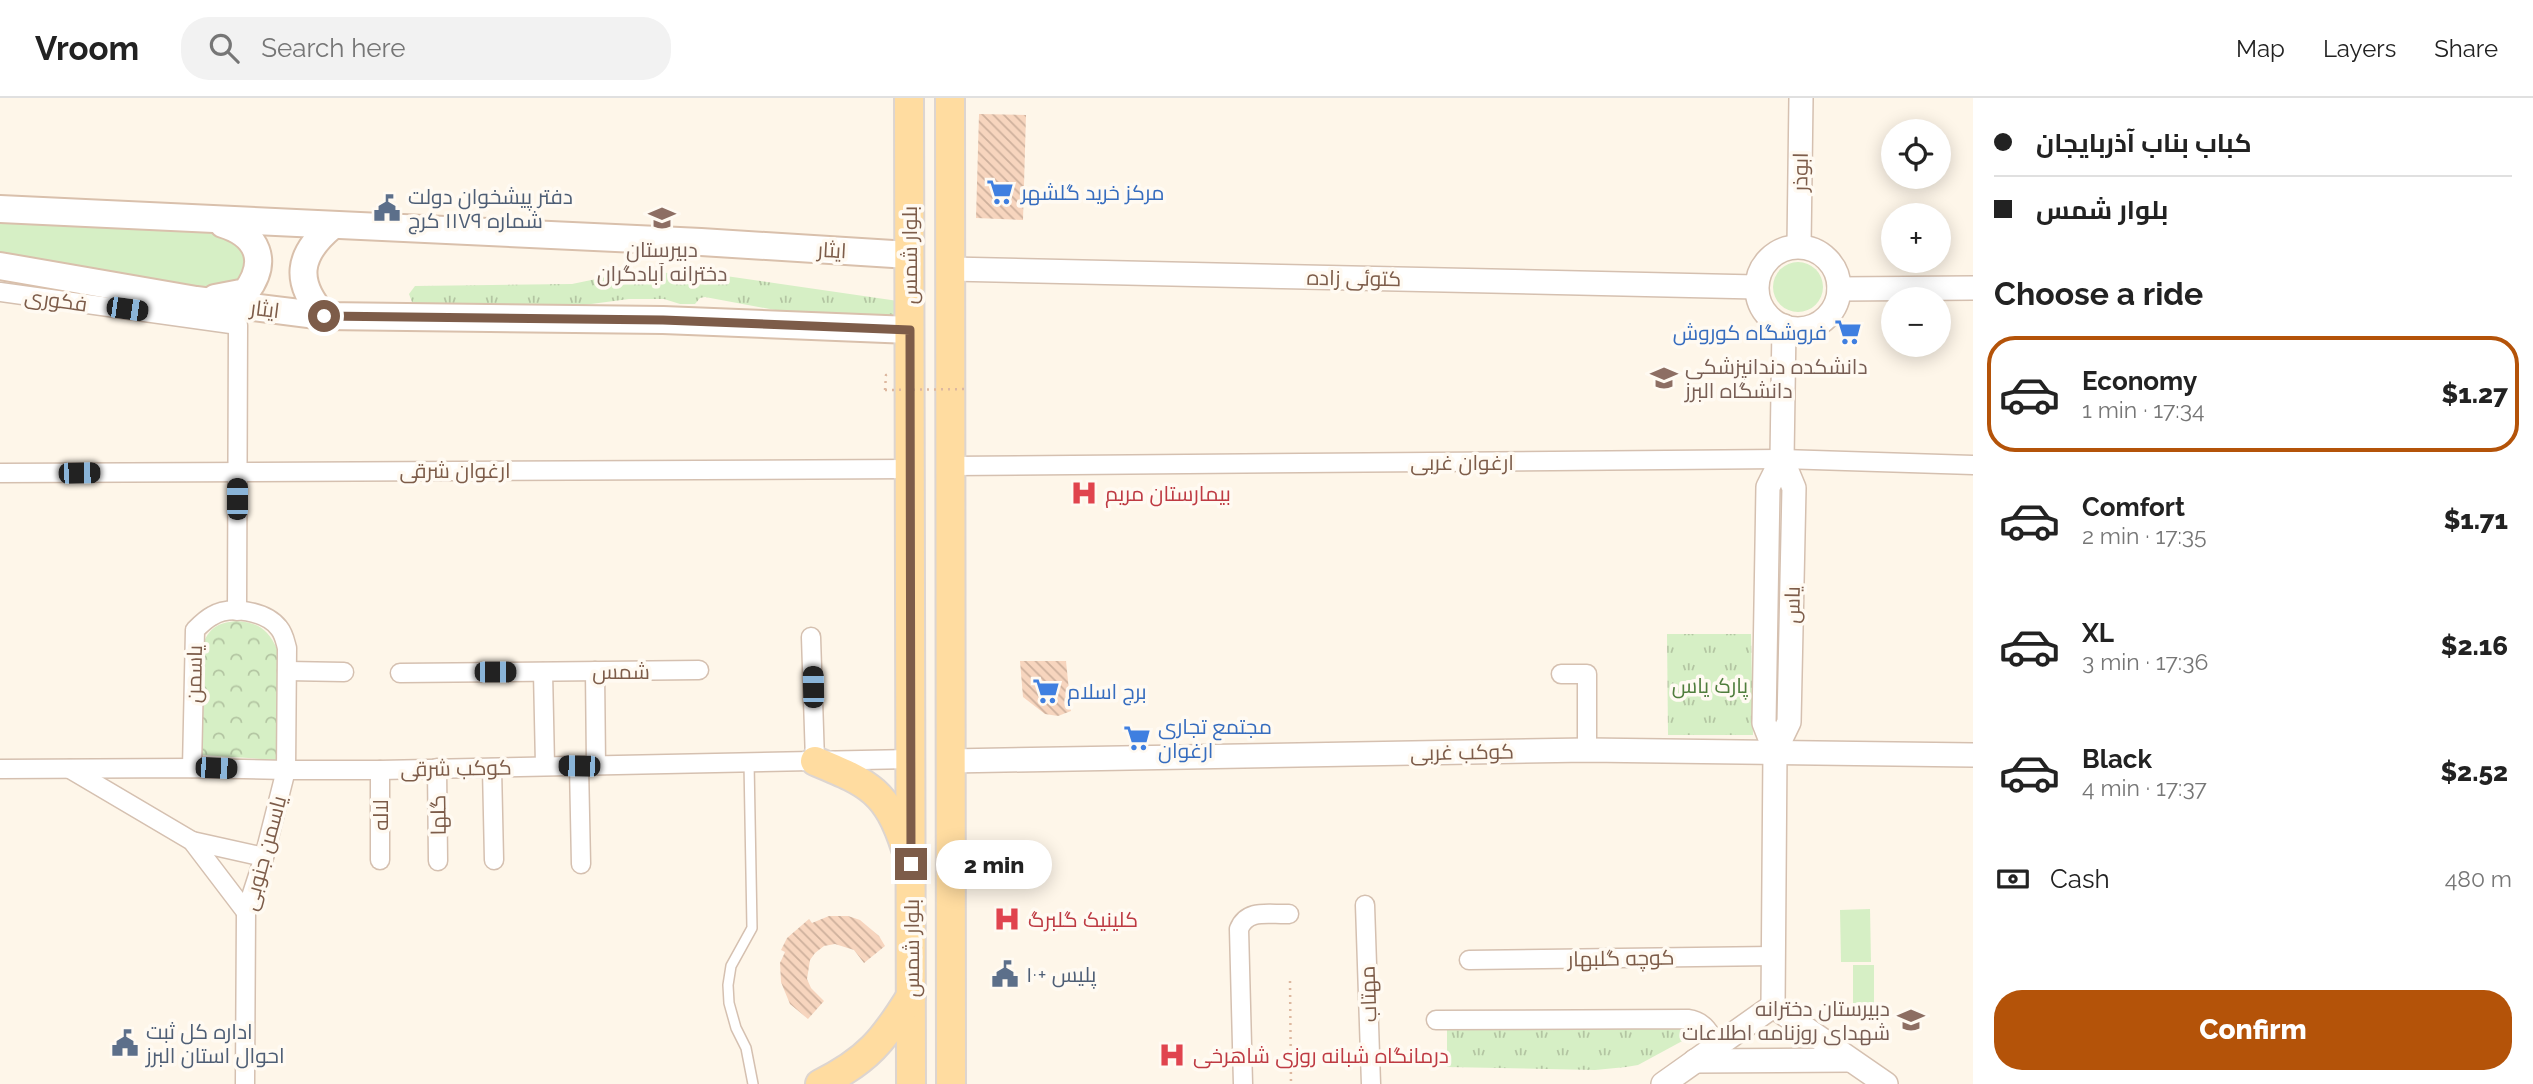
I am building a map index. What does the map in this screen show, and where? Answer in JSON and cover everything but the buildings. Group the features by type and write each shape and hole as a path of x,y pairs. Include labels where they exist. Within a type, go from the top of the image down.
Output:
{"main road":[{"name":"بلوار شمس","path":"909,98 911,1084"},
{"name":"بلوار شمس","path":"950,98 951,1084"},
{"name":"ایثار","path":"0,209 701,242 909,255"},
{"path":"196,300 230,297 246,292 255,279 258,266 251,237 234,227 209,220"},
{"path":"324,316 310,300 303,280 305,258 315,240 332,226"},
{"name":"ایثار","path":"0,266 100,295 196,300 324,316 663,320 910,330"},
{"path":"815,761 861,780 874,790 888,808 904,841 911,864"},
{"path":"820,1084 843,1073 868,1055 889,1031 911,996"}],"street":[{"name":"ابوذر","path":"1799,246 1801,98"},
{"path":"1799,246 1823,255 1832,264 1838,276 1839,289 1837,302 1831,313 1821,322 1797,329 1784,327 1763,311 1756,287 1765,262 1774,253 1799,246"},
{"name":"کتوئی زاده","path":"951,269 1756,287"},
{"path":"1839,289 1973,288"},
{"name":"فکوری","path":"0,294 100,295 237,325 237,471"},
{"name":"یاس","path":"1773,1006 1775,751 1789,722 1794,488 1782,459 1784,327"},
{"name":"ارغوان غربی","path":"951,466 1782,459 1973,465"},
{"name":"ارغوان شرقی","path":"0,473 911,469"},
{"path":"237,471 237,611"},
{"name":"یاسمن جنوبی","path":"237,611 261,615 278,625 284,634 287,648 286,770 264,857 246,912 245,1084"},
{"name":"یاسمن","path":"192,768 195,630 214,614 237,611"},
{"path":"811,637 815,761"},
{"name":"شمس","path":"400,673 699,670"},
{"path":"287,671 344,672"},
{"path":"581,864 595,671"},
{"path":"543,672 545,765"},
{"path":"1561,674 1587,674 1587,750"},
{"name":"کوکب غربی","path":"951,761 1587,750 1973,755"},
{"name":"کوکب شرقی","path":"0,769 380,770 911,759"},
{"path":"69,768 192,841 264,857"},
{"name":"گلها","path":"437,768 438,861"},
{"path":"492,768 495,860"},
{"name":"لاله","path":"380,770 380,860"},
{"path":"192,841 246,912"},
{"name":"مهتاب","path":"1365,905 1371,1084"},
{"path":"1244,1084 1239,929 1242,920 1249,915 1289,914"},
{"name":"کوچه گلبهار","path":"1469,960 1773,956"},
{"path":"1663,1084 1773,1006 1886,1084"},
{"path":"1436,1020 1698,1020 1717,1045"},
{"path":"1695,1061 1850,1060"}],"lane":[{"path":"749,762 752,928 731,966 729,1003 736,1027 747,1048 753,1084"}],"path":[{"path":"886,375 886,390 968,389"},
{"path":"1290,981 1291,1084"}],"green space":[{"path":"0,216 214,228 249,254 245,280 213,291 0,256"},
{"path":"1798,262 1816,269 1823,287 1816,305 1798,312 1780,305 1773,287 1780,269"},
{"path":"630,272 712,274 898,301 899,325 829,320 705,297 695,304 680,304 664,299 629,299 538,311 415,310 409,294 415,286 572,284"},
{"path":"236,621 261,628 270,636 277,649 277,760 202,755 202,646 215,627"},
{"name":"پارک یاس","path":"1667,634 1751,634 1753,735 1668,735"},
{"path":"1870,909 1871,962 1841,962 1840,910"},
{"path":"1853,965 1874,965 1874,1007 1853,1007"},
{"path":"1689,1027 1686,1039 1638,1065 1626,1067 1595,1070 1447,1067 1447,1029"}],"place":[{"name":"مرکز خرید گلشهر","path":"1000,192"},
{"name":"دفتر پیشخوان دولت شماره ۱۱۷۹ کرج","path":"387,208"},
{"name":"دبيرستان دخترانه آبادگران","path":"662,218"},
{"name":"فروشگاه کوروش","path":"1848,332"},
{"name":"دانشکده دندانپزشکی دانشگاه البرز","path":"1664,378"},
{"name":"بیمارستان مریم","path":"1084,493"},
{"name":"برج اسلام","path":"1046,691"},
{"name":"مجتمع تجاری ارغوان","path":"1137,738"},
{"name":"کلینیک گلبرگ","path":"1007,919"},
{"name":"پلیس +۱۰","path":"1005,974"},
{"name":"دبیرستان دخترانه شهدای روزنامه اطلاعات","path":"1911,1020"},
{"name":"اداره کل ثبت احوال استان البرز","path":"125,1043"},
{"name":"درمانگاه شبانه روزی شاهرخی","path":"1172,1055"}],"route":[{"path":"324,316 663,320 910,330 911,864"}]}
